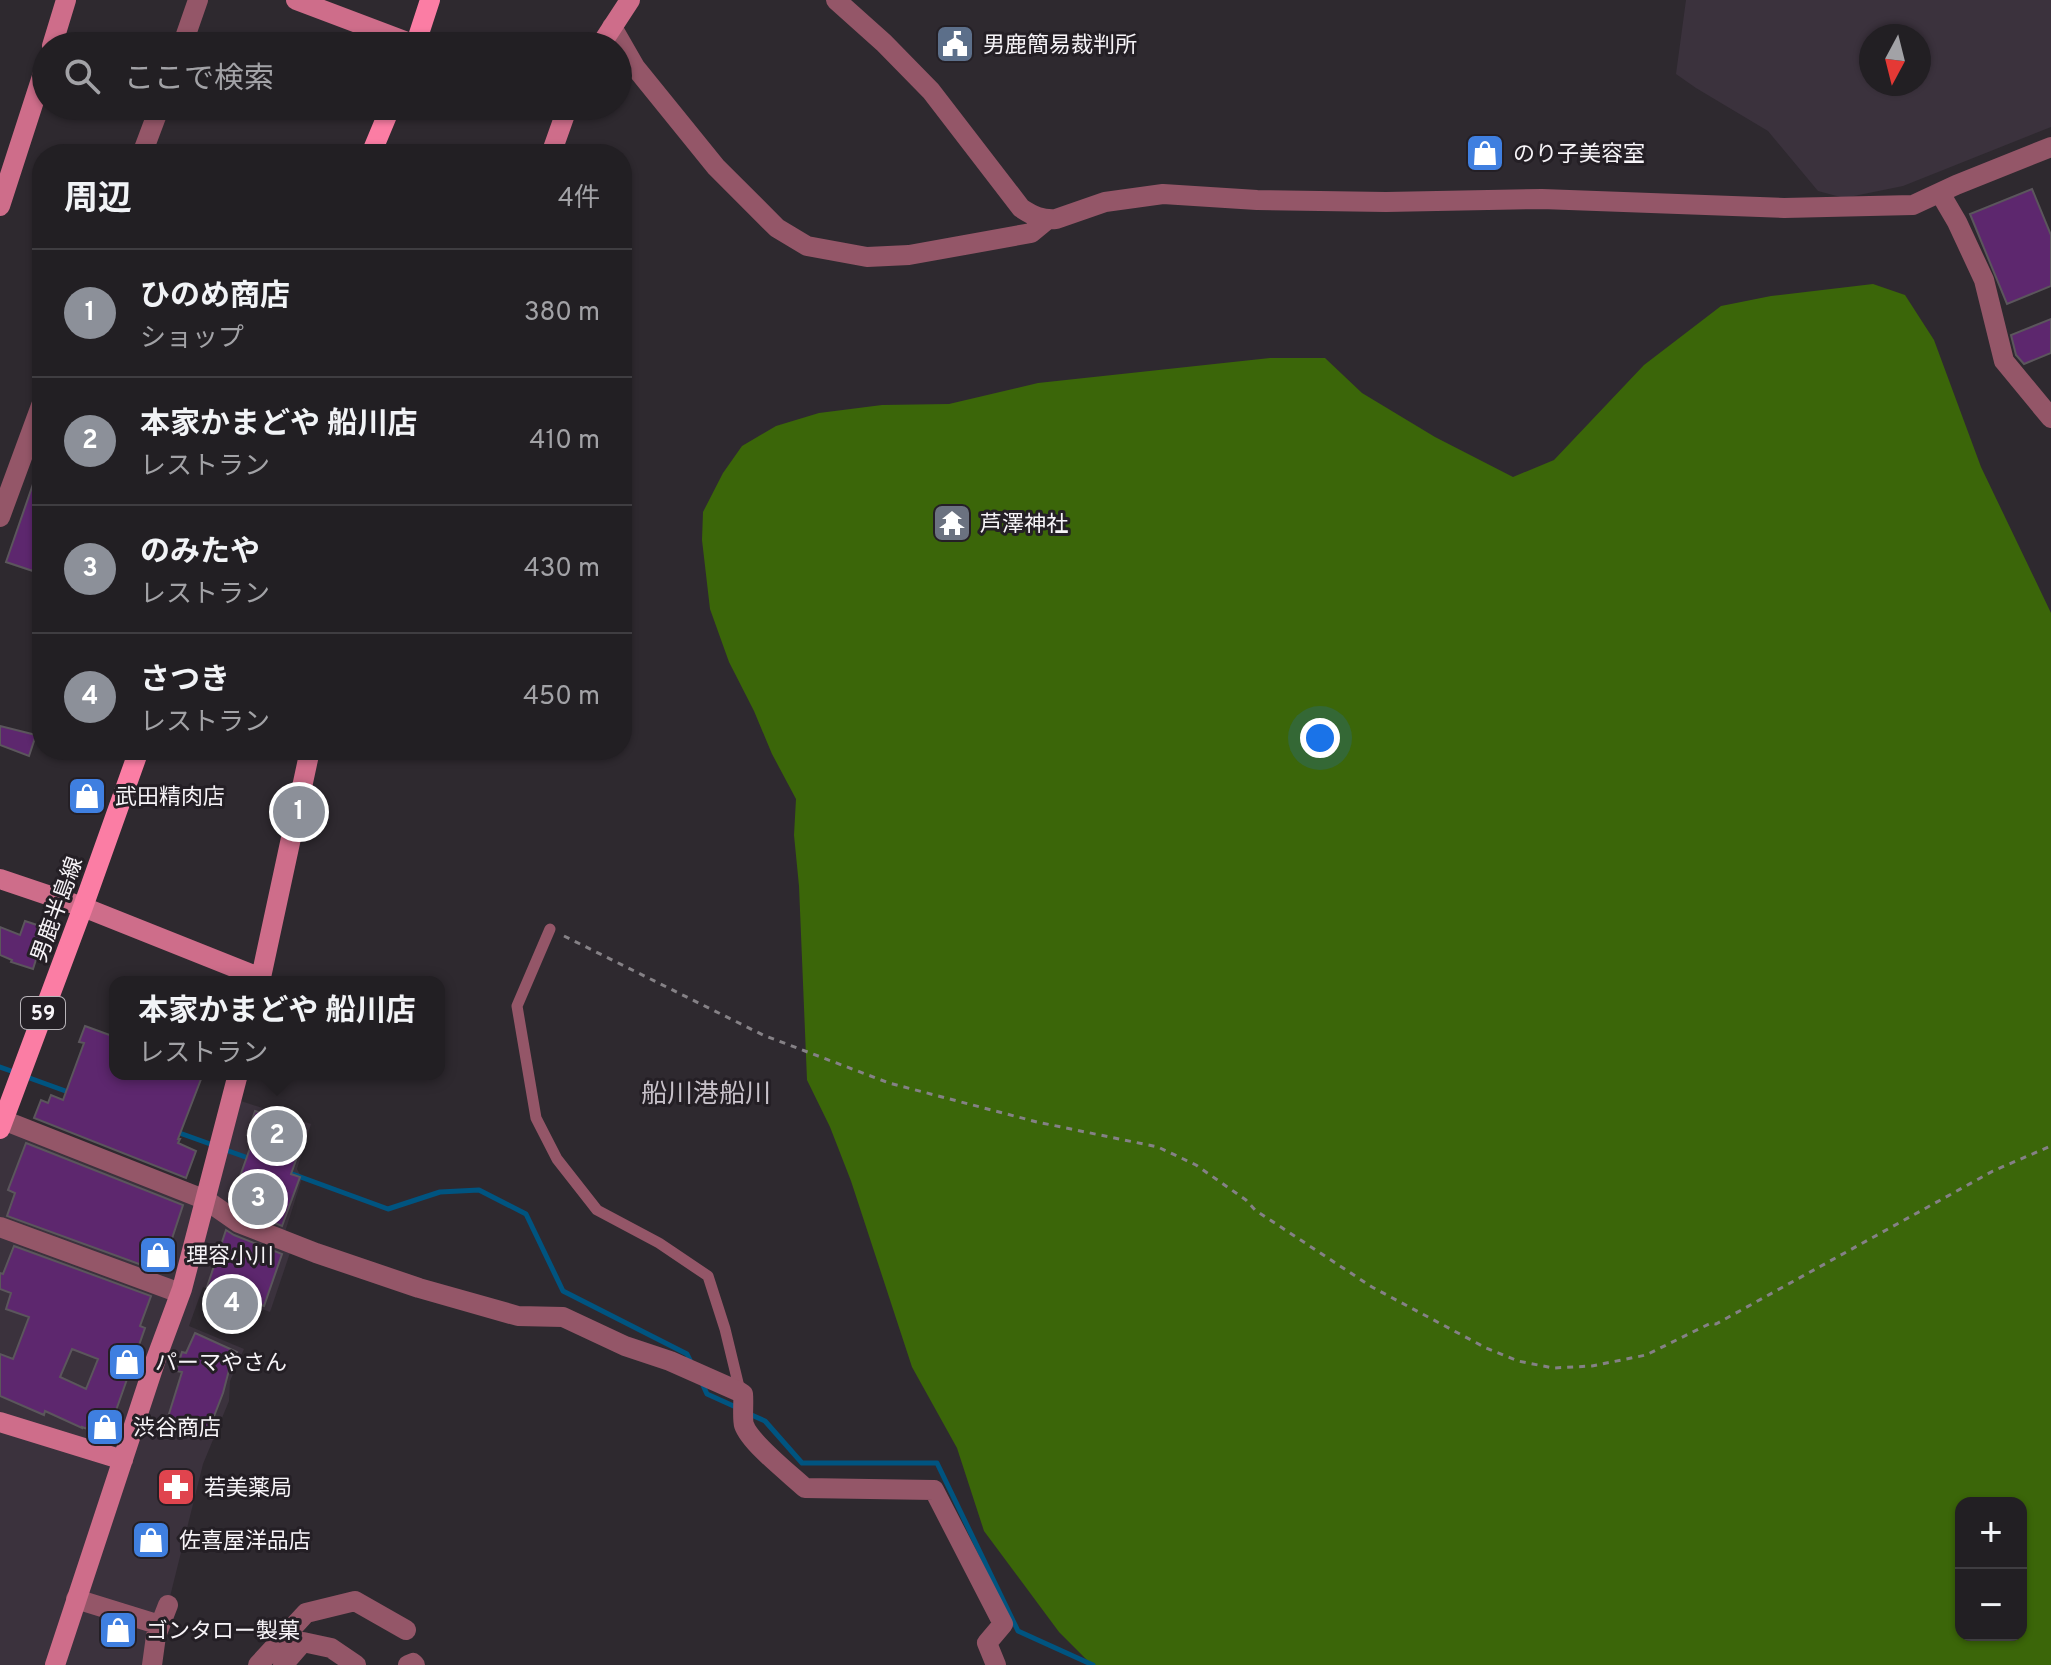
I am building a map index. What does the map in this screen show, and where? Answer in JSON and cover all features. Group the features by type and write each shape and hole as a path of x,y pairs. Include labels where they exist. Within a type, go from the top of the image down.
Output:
{"main road":[{"path":"420,32 430,0"},
{"path":"375,144 385,120"},
{"name":"男鹿半島線","path":"2,1124 135,760"}],"street":[{"path":"56,32 66,0"},
{"path":"187,32 198,0"},
{"path":"296,0 379,32"},
{"path":"609,32 630,0"},
{"path":"836,0 931,91 1021,208 1038,218 1056,219 1105,202 1163,194 1257,200 1386,202 1542,199 1784,208 1913,205 2051,147"},
{"path":"612,27 615,32"},
{"path":"632,62 716,167 777,228 807,246 867,257 909,255 1031,233 1048,219"},
{"path":"0,206 32,107"},
{"path":"146,144 155,120"},
{"path":"555,144 563,120"},
{"path":"1940,193 1984,280 2004,361 2051,418"},
{"path":"0,517 32,430"},
{"path":"261,976 308,760"},
{"path":"0,879 83,907 250,976"},
{"path":"55,1665 180,1293 236,1080"},
{"path":"2,1124 206,1200 239,1223 316,1253 419,1288 518,1316 563,1317 625,1346 670,1361 740,1392 745,1406 743,1423 751,1437 805,1488 934,1490 1003,1624 987,1643 996,1665"},
{"path":"0,1227 180,1293"},
{"path":"0,1422 123,1460"},
{"path":"76,1599 160,1625"},
{"path":"258,1665 306,1613 355,1601 406,1630"},
{"path":"152,1665 156,1636 168,1605"},
{"path":"283,1665 303,1642 331,1648 356,1665"},
{"path":"408,1665 415,1665"}],"lane":[{"path":"550,929 517,1006 536,1118 557,1159 597,1210 659,1243 708,1276 740,1392"}],"path":[{"path":"550,929 763,1035 889,1083 1037,1122 1158,1147 1196,1165 1246,1200 1255,1210 1372,1287 1486,1348 1518,1361 1553,1368 1592,1366 1646,1355 1711,1323 1716,1324 1993,1171 2051,1146"}],"shaded area":[{"path":"1686,0 2051,0 2051,127 1903,186 1844,198 1818,191 1768,131 1676,74"},
{"path":"232,1098 311,1124 297,1169 302,1178 285,1232 293,1244 270,1312 203,1287 189,1326 244,1349 230,1381 229,1401 203,1464 153,1665 0,1665 0,1129 205,1200"}],"green space":[{"path":"1873,284 1905,295 1934,340 1981,467 2051,613 2051,1665 1092,1665 1059,1632 984,1531 957,1448 912,1367 851,1181 807,1080 794,835 796,799 729,662 710,609 702,540 703,512 723,473 742,446 776,426 819,413 882,405 949,404 1038,383 1270,358 1325,358 1362,393 1435,437 1513,477 1554,460 1644,365 1721,306 1771,296"}],"building":[{"path":"2032,189 2051,235 2051,286 2007,304 1970,214"},
{"path":"2051,319 2051,353 2024,364 2016,355 2011,335"},
{"path":"32,487 32,571 6,562"},
{"path":"0,726 32,734 29,756 0,745"},
{"path":"25,921 46,928 33,969 0,955 0,927 20,935"},
{"path":"85,1026 109,1035 109,1080 201,1080 178,1139 178,1143 196,1151 186,1178 34,1118 41,1100 48,1103 51,1095 63,1100 84,1043 79,1042"},
{"path":"255,1111 276,1118 272,1132 302,1143 291,1174 300,1177 282,1226 233,1203 254,1137 247,1135"},
{"path":"26,1143 183,1205 161,1272 7,1216 15,1193 8,1190"},
{"path":"226,1230 282,1254 264,1306 207,1287"},
{"path":"14,1246 151,1296 140,1326 145,1328 107,1436 0,1396 0,1354 13,1359 29,1317 6,1309 11,1293 0,1289 0,1273 3,1274","holes":["72,1349 98,1359 86,1389 60,1377"]},
{"path":"195,1333 237,1352 209,1429 168,1417 182,1372 176,1371 182,1352 186,1353"}],"waterway":[{"path":"0,1067 14,1072"},
{"path":"24,1076 71,1093"},
{"path":"174,1131 213,1145"},
{"path":"223,1149 251,1159"},
{"path":"287,1172 388,1209 440,1192 479,1190 526,1214 563,1291 687,1354 692,1364"},
{"path":"702,1383 707,1394 738,1408"},
{"path":"747,1413 765,1421 802,1463 937,1463 1018,1631 1093,1665"}],"place":[{"name":"男鹿簡易裁判所","path":"955,44"},
{"name":"のり子美容室","path":"1485,153"},
{"name":"芦澤神社","path":"952,523"},
{"name":"武田精肉店","path":"87,796"},
{"name":"ひのめ商店","path":"299,812"},
{"name":"本家かまどや 船川店","path":"277,1136"},
{"name":"のみたや","path":"258,1199"},
{"name":"理容小川","path":"158,1255"},
{"name":"さつき","path":"232,1304"},
{"name":"パーマやさん","path":"127,1362"},
{"name":"渋谷商店","path":"105,1427"},
{"name":"若美薬局","path":"176,1487"},
{"name":"佐喜屋洋品店","path":"151,1540"},
{"name":"ゴンタロー製菓","path":"118,1630"}],"district":[{"name":"船川港船川","path":"706,1093"}]}
